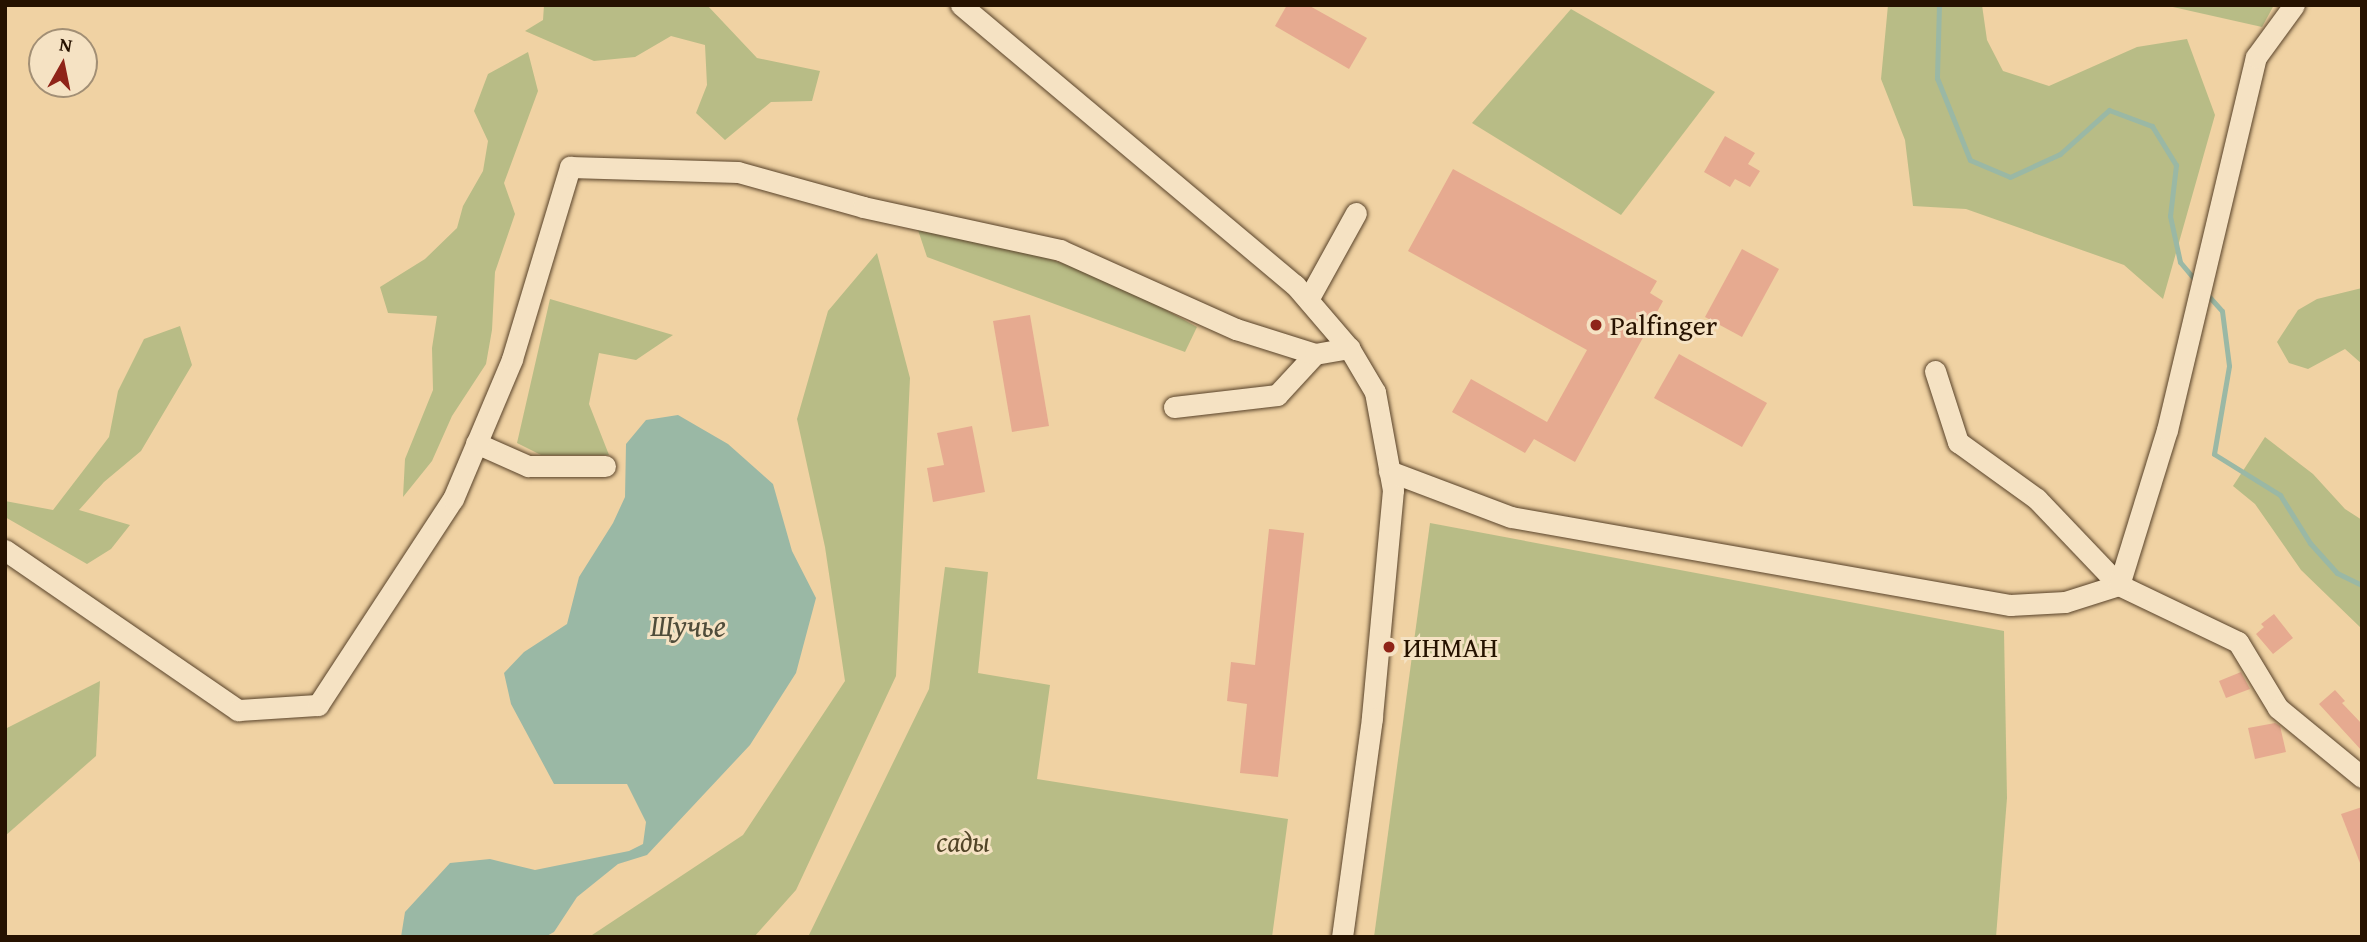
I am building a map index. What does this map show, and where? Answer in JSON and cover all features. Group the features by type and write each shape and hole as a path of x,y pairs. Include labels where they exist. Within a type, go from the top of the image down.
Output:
{"street":[{"path":"961,5 1309,298 1349,348 1375,392 1393,489 1372,718 1342,937"},
{"path":"2119,585 2167,430 2256,57 2294,5"},
{"path":"5,550 238,710 318,705 453,499 512,359 570,167 738,172 863,207 1060,250 1236,329 1315,354 1349,348"},
{"path":"1309,298 1356,213"},
{"path":"1174,407 1278,395 1315,354"},
{"path":"1935,371 1958,442 2036,499 2119,585 2238,642 2278,708 2362,777"},
{"path":"476,443 528,466 605,466"},
{"path":"1389,471 1511,517 2010,605 2065,602 2119,585"},
{"path":"5,575 26,564"}],"green space":[{"path":"544,5 707,5 757,58 820,71 812,101 771,102 725,140 696,113 707,85 705,45 671,36 635,57 594,61 525,31 543,20"},
{"path":"1888,5 1982,5 1987,40 2003,71 2049,86 2137,47 2187,39 2215,115 2163,299 2124,265 1966,209 1913,206 1905,140 1881,79"},
{"path":"2164,5 2274,5 2262,27"},
{"path":"1571,9 1715,92 1621,215 1472,123"},
{"path":"528,52 538,91 504,183 515,214 495,272 492,330 486,364 452,416 432,461 403,497 405,459 433,390 432,348 437,316 388,313 380,287 425,259 457,228 463,206 483,171 488,141 474,111 488,74"},
{"path":"918,230 1027,252 1106,277 1197,327 1185,352 927,257"},
{"path":"877,253 910,378 896,676 796,890 754,937 589,937 743,835 845,681 825,547 797,419 828,311"},
{"path":"2362,288 2362,364 2345,349 2308,369 2289,363 2277,342 2298,310 2317,299"},
{"path":"550,299 673,335 636,360 599,353 589,404 609,455 541,455 517,443"},
{"path":"180,326 192,365 141,451 104,482 79,510 130,525 111,549 87,564 5,517 5,501 53,510 109,437 118,391 144,339"},
{"path":"2265,437 2313,474 2345,509 2362,520 2362,629 2301,570 2255,504 2233,486"},
{"path":"1430,523 2004,631 2007,798 1996,937 1374,937"},
{"name":"сады","path":"945,567 988,572 978,673 1050,685 1037,779 1288,819 1272,937 808,937 929,689"},
{"path":"100,681 96,756 5,836 5,729"}],"water":[{"name":"Щучье","path":"678,415 728,444 773,484 792,551 816,598 796,673 750,745 647,855 618,864 577,897 554,932 545,937 401,937 405,912 450,863 490,859 535,870 629,851 643,844 646,822 627,784 554,784 511,704 504,673 524,652 567,624 579,577 613,523 625,497 626,444 646,420"}],"building":[{"path":"1287,5 1308,5 1367,38 1349,69 1275,26"},
{"path":"1725,136 1755,153 1748,164 1760,171 1750,187 1735,179 1730,187 1704,172"},
{"name":"Palfinger","path":"1453,169 1657,281 1650,293 1663,301 1575,462 1534,439 1525,453 1452,412 1471,379 1547,422 1587,350 1408,251"},
{"path":"1742,249 1779,269 1742,337 1705,317"},
{"path":"1030,315 1049,426 1012,432 993,321"},
{"path":"1679,354 1767,403 1742,447 1654,398"},
{"path":"972,426 985,492 933,502 927,468 944,465 937,433"},
{"path":"1269,529 1304,533 1278,777 1240,773 1247,704 1227,701 1231,662 1255,665"},
{"path":"2274,614 2293,638 2273,654 2256,634 2264,627 2261,624"},
{"path":"2241,672 2250,689 2226,698 2219,681"},
{"path":"2335,690 2345,701 2342,703 2362,724 2362,751 2319,704"},
{"path":"2275,723 2280,726 2286,752 2255,759 2248,728"},
{"path":"2362,807 2362,862 2360,863 2341,814"}],"waterway":[{"path":"1939,5 1937,78 1970,160 2010,177 2060,154 2109,110 2152,126 2176,165 2170,216 2180,262 2197,282"},
{"path":"2205,292 2222,311 2229,366 2214,454 2280,495 2310,543 2337,573 2362,585"}],"place":[{"name":"Palfinger","path":"1596,325"},
{"name":"ИНМАН","path":"1389,647"}]}
